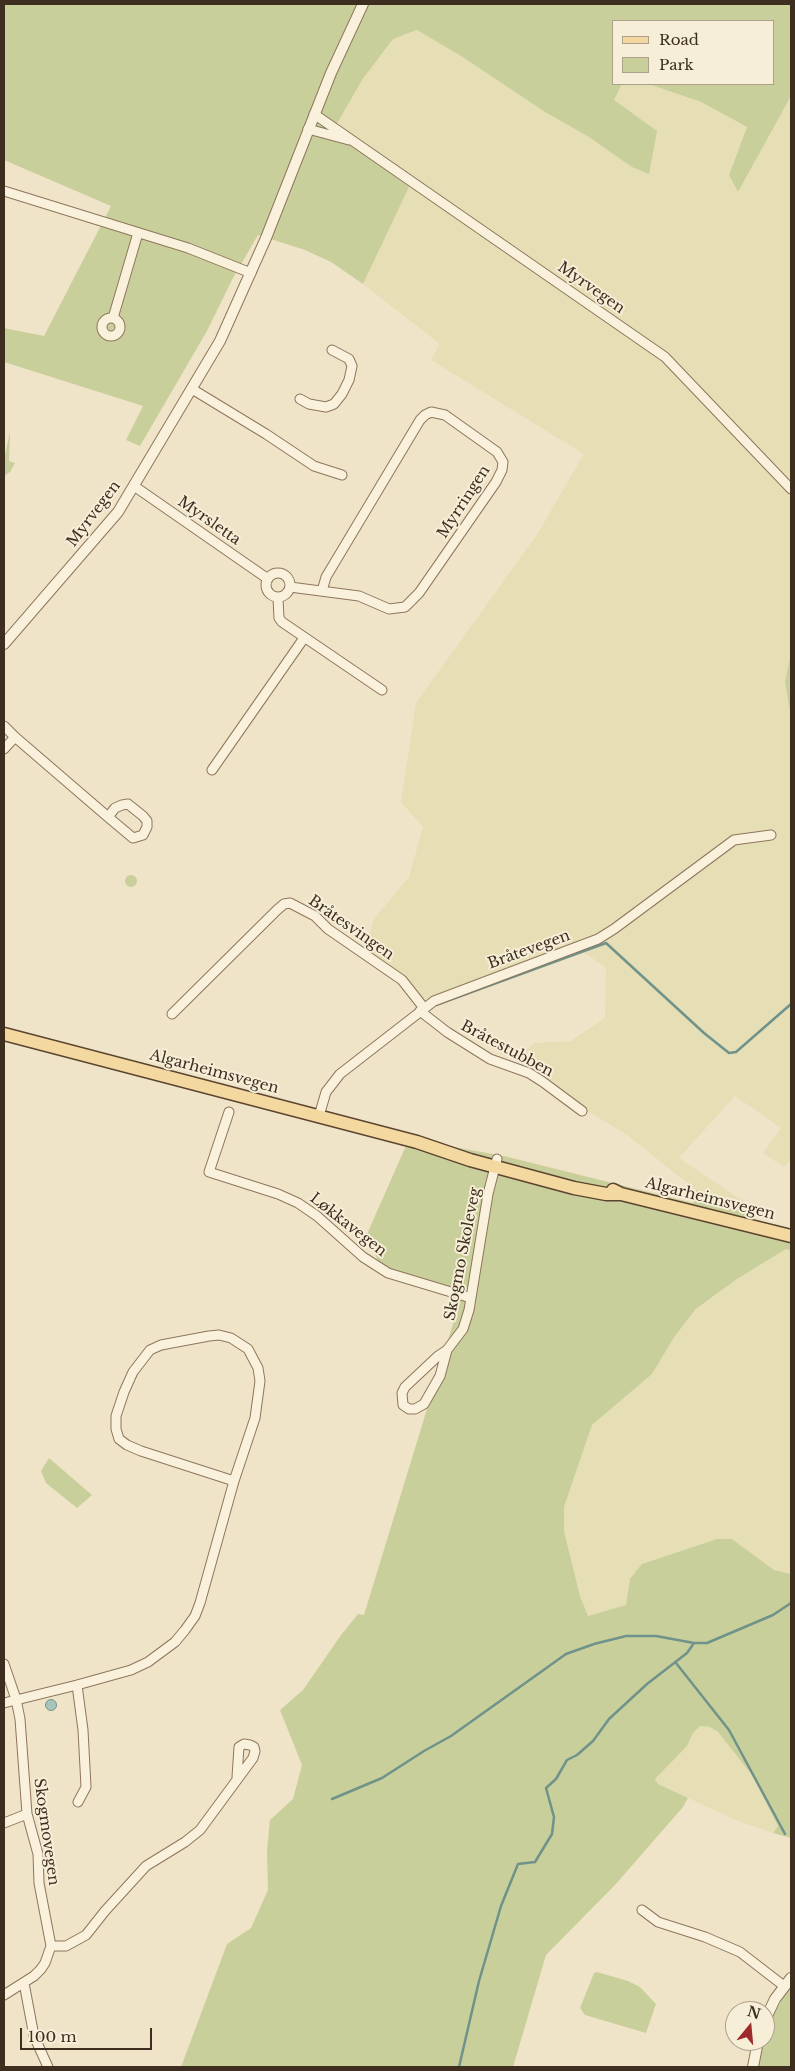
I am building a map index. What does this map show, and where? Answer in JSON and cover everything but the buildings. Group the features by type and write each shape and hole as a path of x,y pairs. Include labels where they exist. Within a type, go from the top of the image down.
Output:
{"main road":[{"name":"Algarheimsvegen","path":"4,1034 417,1142 441,1152 497,1164 574,1188 606,1194 621,1194 791,1236"}],"street":[{"name":"Myrvegen","path":"4,644 110,522 192,390 227,328 251,273 314,114 363,4"},
{"name":"Myrvegen","path":"314,114 343,133 349,140"},
{"name":"Myrvegen","path":"308,129 349,140 376,157 665,358 791,489"},
{"path":"4,191 209,255 251,273"},
{"path":"113,318 138,233"},
{"path":"300,399 309,404 326,407 338,400 349,380 352,366 350,359 332,350"},
{"path":"192,390 266,434 310,463 342,475"},
{"name":"Myrringen","path":"290,587 359,596 389,609 405,607 419,593 496,482 502,470 503,462 496,452 445,415 431,412 426,414 420,420 326,577 322,591"},
{"name":"Myrsletta","path":"134,486 268,579"},
{"path":"274,574 282,574 288,579 290,587 284,596 278,598 272,596 267,591 266,585 268,579 274,574"},
{"path":"278,598 279,618 304,638 382,690"},
{"path":"212,770 304,638"},
{"path":"4,726 108,816"},
{"path":"4,749 15,737"},
{"name":"Bråtevegen","path":"318,1116 326,1092 340,1074 422,1009 444,996 598,938 614,929 734,840 771,835"},
{"name":"Bråtesvingen","path":"172,1014 277,910 284,904 290,903 315,916 328,929 398,977 409,987 422,1009"},
{"name":"Bråtestubben","path":"422,1009 447,1032 490,1059 529,1074 543,1082 582,1111"},
{"name":"Løkkavegen","path":"229,1112 209,1172 278,1194 298,1203 317,1216 363,1257 388,1273 471,1298"},
{"name":"Skogmo Skoleveg","path":"447,1350 440,1376 424,1404 415,1410 403,1405 401,1400 405,1387 447,1350 464,1329 488,1194 497,1164"},
{"path":"4,1702 77,1686 131,1670 148,1662 175,1642 195,1616 234,1481 251,1434 258,1403 260,1381 254,1358 248,1349 231,1338 219,1335 161,1345 150,1350 133,1372 124,1392 116,1416 116,1429 120,1439 127,1445 141,1451 234,1481"},
{"name":"Skogmovegen","path":"4,1664 16,1699 22,1744 27,1814 38,1854 39,1883 51,1946"},
{"path":"77,1686 82,1722 86,1787 78,1802"},
{"path":"4,1995 24,1983 41,1969 46,1963 51,1946 66,1946 86,1935 146,1866 185,1842 200,1830 237,1777"},
{"path":"4,1823 27,1814"},
{"path":"642,1910 658,1922 705,1937 740,1952 788,1982 775,2003"},
{"path":"24,1983 34,2036 48,2067"},
{"path":"753,2067 756,2051"}],"shaded area":[{"path":"417,30 461,56 545,112 589,137 614,100 622,85 654,85 701,102 747,127 729,175 738,192 791,96 791,652 785,682 791,718 791,1160 784,1167 763,1153 781,1128 735,1096 679,1158 758,1211 722,1202 696,1190 626,1134 543,1085 517,1057 535,1043 571,1041 605,1018 606,968 571,943 422,1001 364,955 374,919 409,877 423,827 401,802 416,703 538,533 584,454 431,360 440,344 363,284 409,187 368,156 337,125 362,80 393,39"},
{"path":"786,1249 791,1251 791,1574 774,1570 732,1539 630,1579 626,1605 587,1616 580,1596 564,1531 564,1507 592,1425 652,1374 675,1336 696,1310 737,1279"},
{"path":"700,1726 710,1727 718,1732 752,1775 778,1826 773,1833 738,1821 658,1784 655,1779 687,1746 693,1733"}],"green space":[{"path":"4,4 791,4 791,96 738,192 729,175 747,127 701,102 652,85 775,85 775,20 612,20 612,85 622,85 614,100 657,131 649,174 632,167 589,137 545,112 461,56 417,30 393,39 362,80 337,124 368,156 409,187 363,284 331,262 305,250 258,235 233,278 207,331 140,446 126,440 143,406 4,362 4,328 44,336 111,206 4,160"},
{"path":"10,432 9,461 15,463 10,472 4,476 4,459"},
{"path":"791,652 791,718 785,682"},
{"path":"133,875 136,876 136,886 129,887 126,886 125,879 126,876"},
{"path":"409,1139 504,1156 693,1203 696,1190 722,1202 758,1211 751,1225 791,1235 791,1251 786,1249 737,1279 696,1309 675,1336 652,1374 592,1425 564,1507 564,1531 580,1596 588,1616 626,1605 630,1579 642,1564 717,1539 732,1539 774,1570 791,1574 791,1838 773,1833 778,1826 752,1775 718,1732 710,1727 700,1726 693,1733 687,1746 655,1779 658,1784 688,1798 683,1807 615,1885 546,1955 513,2067 181,2067 227,1944 251,1928 268,1890 267,1850 270,1820 293,1799 302,1765 280,1710 303,1690 358,1614 364,1615 460,1301 383,1273 367,1234"},
{"path":"49,1458 92,1495 77,1508 46,1483 41,1471"},
{"path":"597,1972 628,1981 640,1987 656,2004 646,2033 585,2015 580,2008 594,1973"},
{"path":"791,1985 791,2067 751,2067 755,2051 775,2051 775,2011"}],"water":[{"path":"51,1699 57,1705 51,1711 45,1705"}],"waterway":[{"path":"436,1005 606,943 704,1033 729,1053 736,1052 791,1004"},
{"path":"332,1799 382,1778 451,1736 566,1654 594,1644 626,1636 656,1636 694,1643 707,1643 773,1615 791,1603"},
{"path":"459,2067 479,1981 501,1906 518,1864 535,1862 552,1834 554,1817 546,1788 556,1779 567,1760 577,1755 593,1741 609,1719 647,1684 687,1653 694,1643"},
{"path":"676,1663 729,1730 785,1834"}]}
